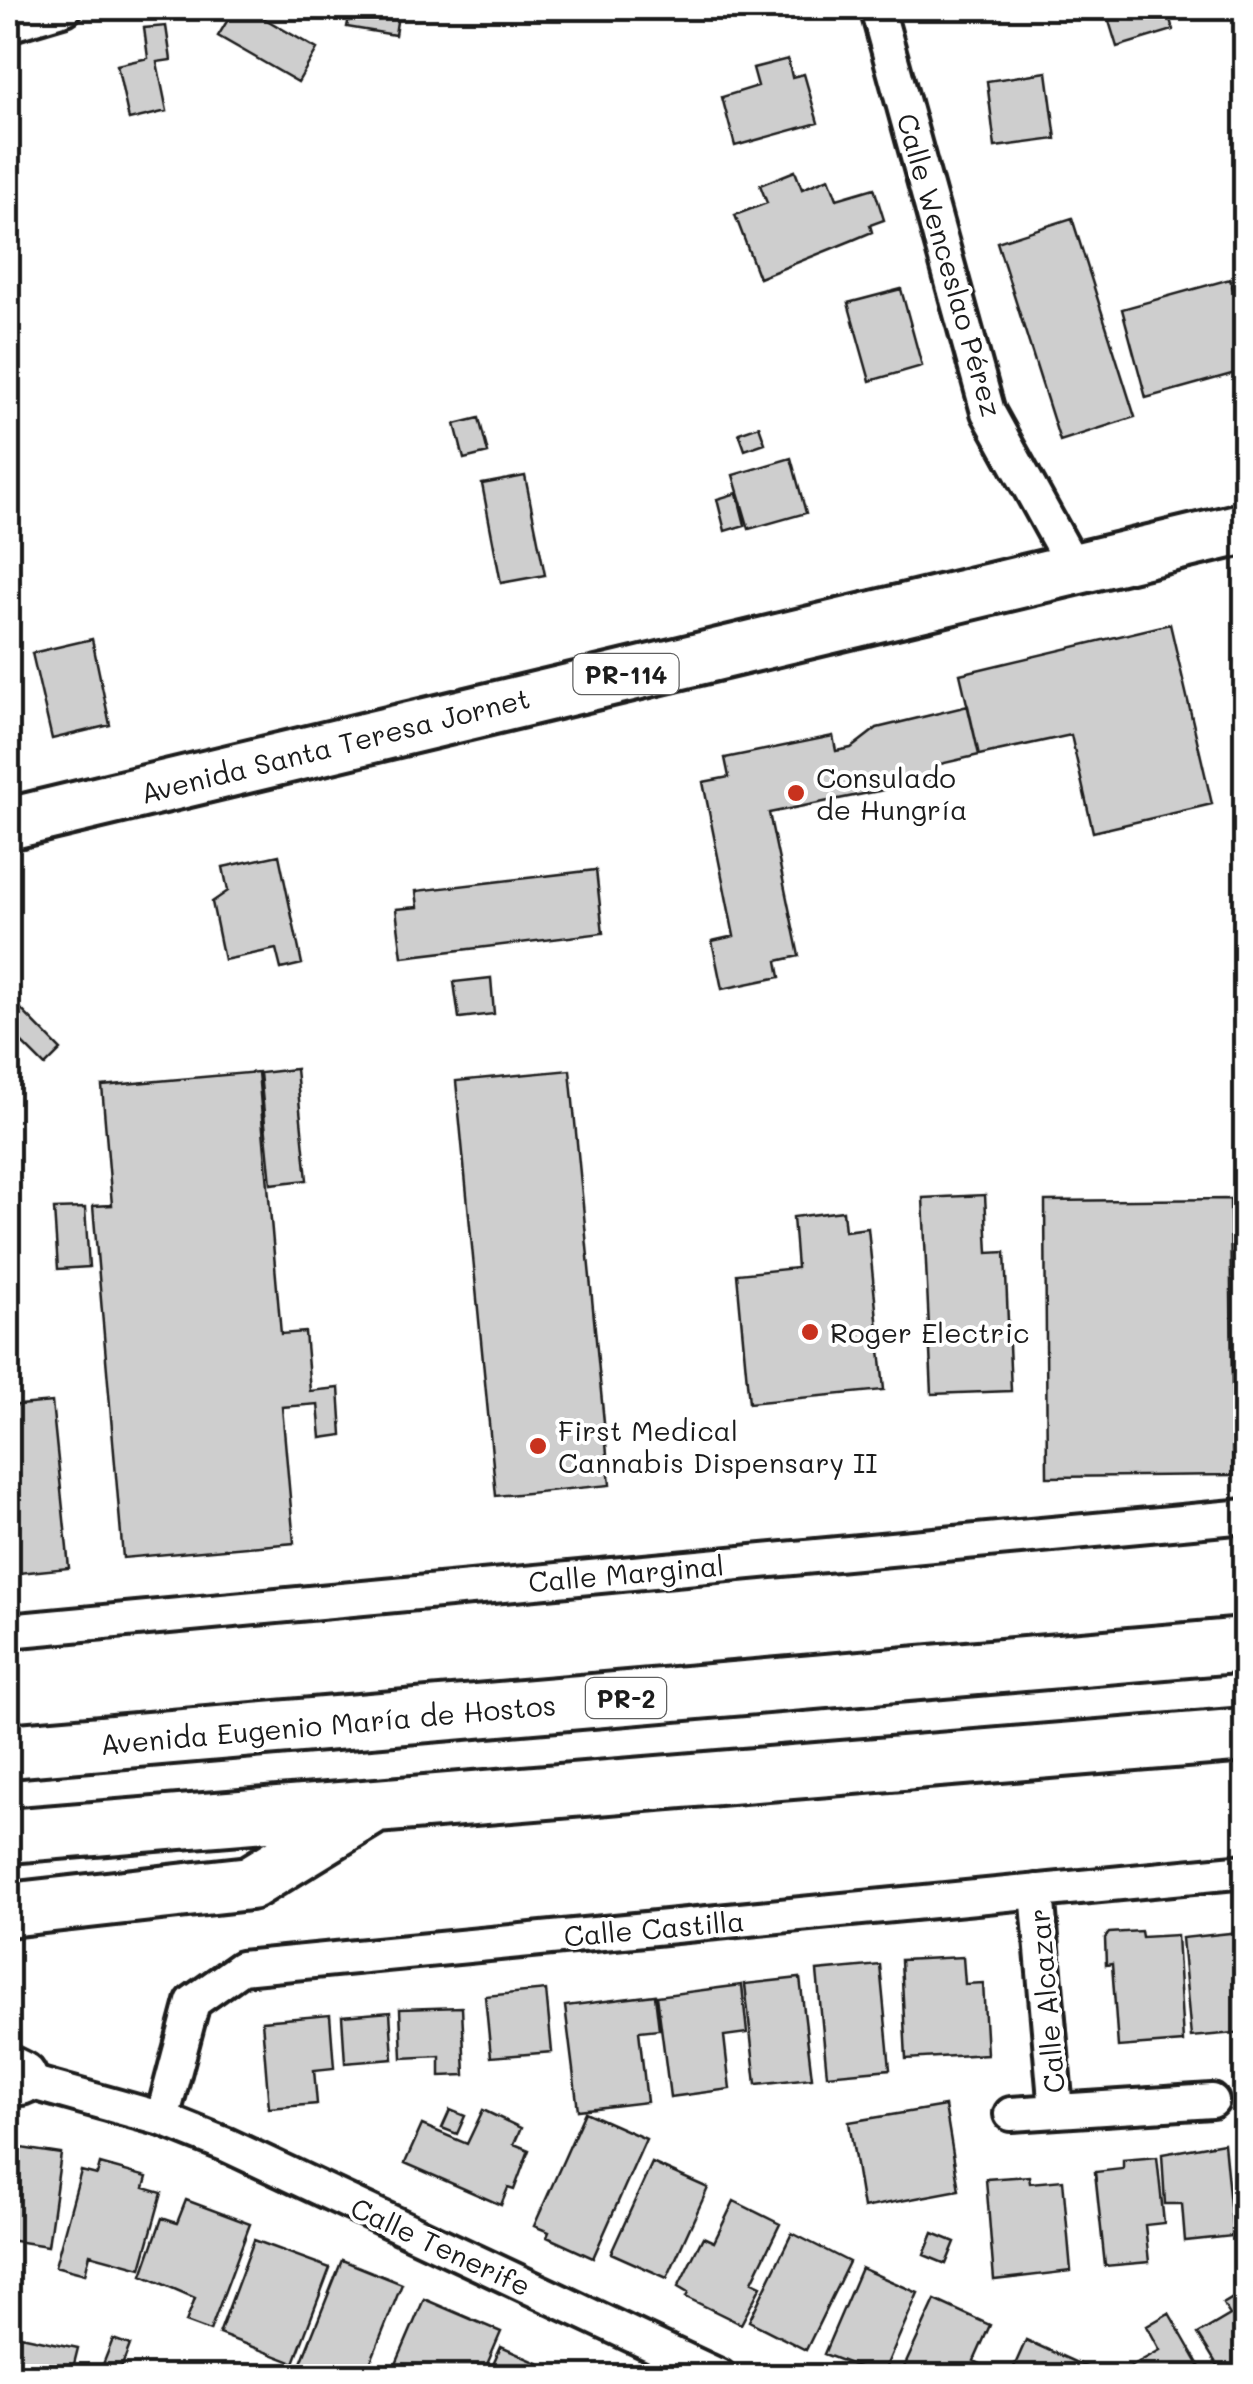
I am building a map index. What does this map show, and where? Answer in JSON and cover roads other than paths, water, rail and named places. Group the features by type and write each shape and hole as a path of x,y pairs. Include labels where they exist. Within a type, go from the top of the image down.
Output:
{"highway":[{"name":"Avenida Eugenio María de Hostos","path":"8,1751 1246,1645"},
{"path":"8,1836 1246,1735"},
{"path":"8,1910 250,1883 375,1806"}],"main road":[{"name":"Avenida Santa Teresa Jornet","path":"8,824 1073,566 1246,528"}],"street":[{"path":"8,25 65,8"},
{"name":"Calle Wenceslao Pérez","path":"877,8 988,412 1073,566"},
{"name":"Calle Marginal","path":"8,1631 1246,1516"},
{"name":"Calle Castilla","path":"162,2119 193,2002 241,1968 1246,1871"},
{"name":"Calle Alcazar","path":"1036,1892 1056,2112"},
{"path":"12,2076 162,2119"},
{"name":"Calle Alcazar","path":"1011,2114 1212,2101"},
{"name":"Calle Tenerife","path":"162,2119 719,2376"}],"place":[{"name":"Consulado de Hungría","path":"796,793"},
{"name":"Roger Electric","path":"810,1332"},
{"name":"First Medical Cannabis Dispensary II","path":"538,1446"}]}
